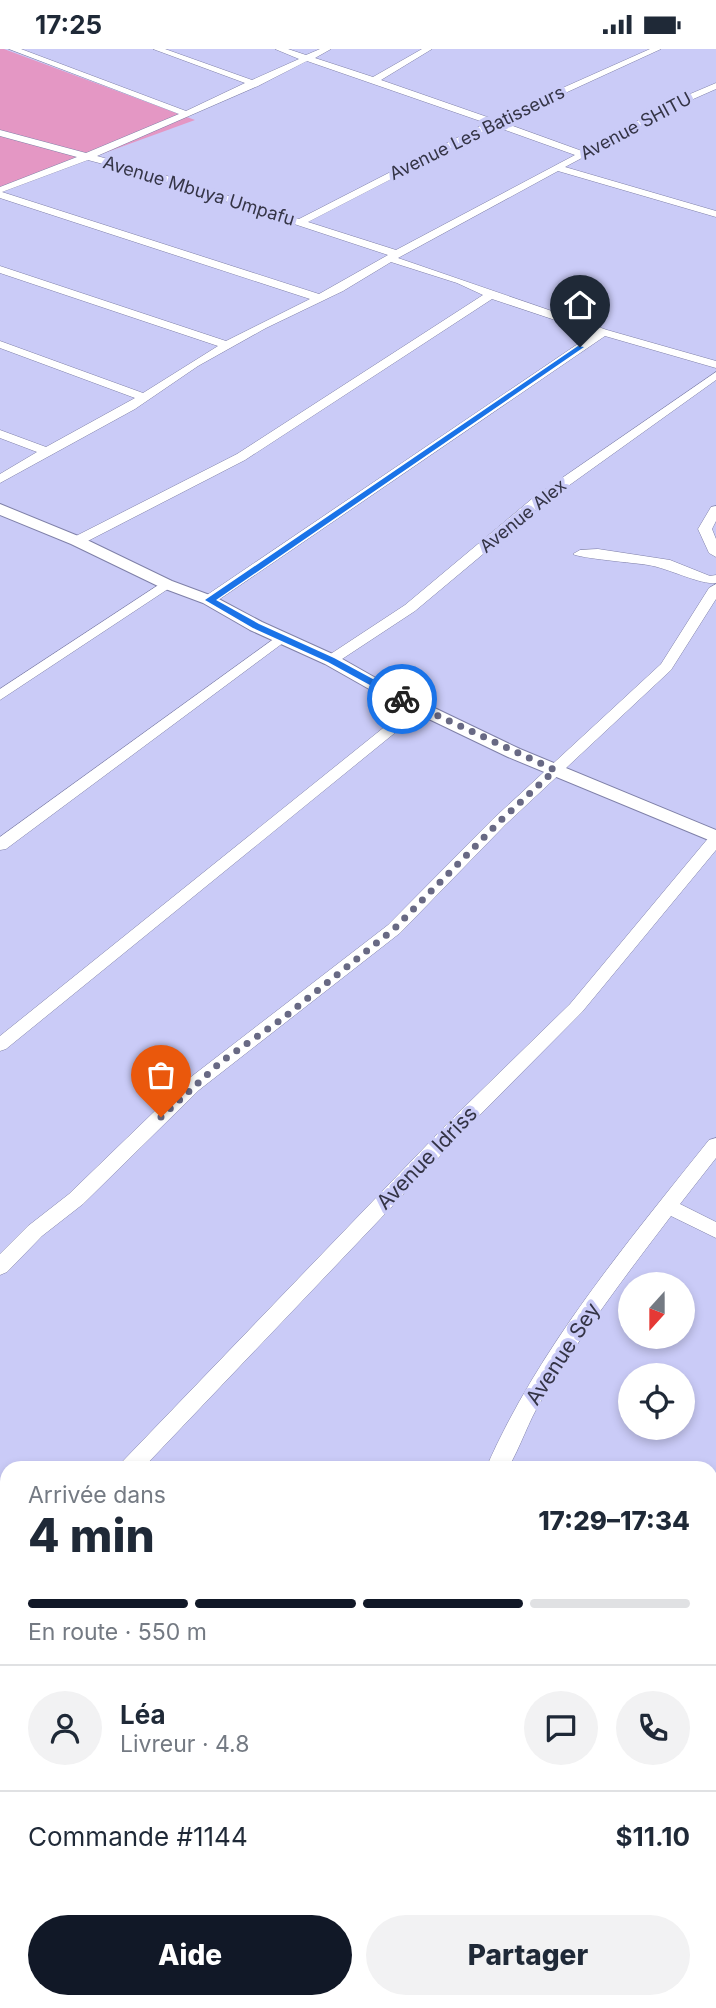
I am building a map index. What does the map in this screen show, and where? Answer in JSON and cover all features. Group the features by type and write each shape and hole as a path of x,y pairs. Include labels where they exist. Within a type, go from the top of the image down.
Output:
{"street":[{"path":"13,49 187,114"},
{"path":"157,49 256,84"},
{"path":"279,49 582,154"},
{"path":"0,192 256,84 327,49"},
{"path":"374,80 428,49"},
{"name":"Avenue Les Batisseurs","path":"300,222 493,122 657,49"},
{"name":"Avenue SHITU","path":"0,479 262,326 319,298 582,154 716,86"},
{"name":"Avenue Mbuya Umpafu","path":"0,133 155,175 300,222 461,281 491,295 716,365"},
{"path":"557,168 716,214"},
{"path":"0,192 319,298"},
{"path":"0,269 229,346"},
{"path":"77,541 241,457 491,295"},
{"path":"209,600 603,332"},
{"path":"0,344 144,397"},
{"name":"Avenue Alex","path":"331,660 444,582 538,501 716,375"},
{"path":"0,433 48,452"},
{"path":"716,510 705,529 716,553"},
{"path":"3,512 77,541 166,584 209,600 256,626 331,660 391,694 514,753 716,839"},
{"path":"580,554 598,553 670,564 709,580 716,579"},
{"path":"0,696 166,584"},
{"path":"0,1267 36,1231 76,1199 193,1085 394,929 499,822 666,667 716,588"},
{"path":"0,845 282,637"},
{"path":"0,1045 418,706"},
{"name":"Avenue Idriss","path":"137,1461 454,1129 576,1008 716,839"},
{"name":"Avenue Sey","path":"502,1461 531,1399 569,1340 667,1206 716,1145"},
{"path":"667,1206 716,1231"}],"shaded area":[{"path":"0,49 4,49 195,120 0,191"}],"way so far":[{"path":"161,1117 222,1061 282,1019 394,929 499,822 555,770 402,699"}],"route":[{"path":"402,699 331,660 256,626 209,600 580,347"}]}
